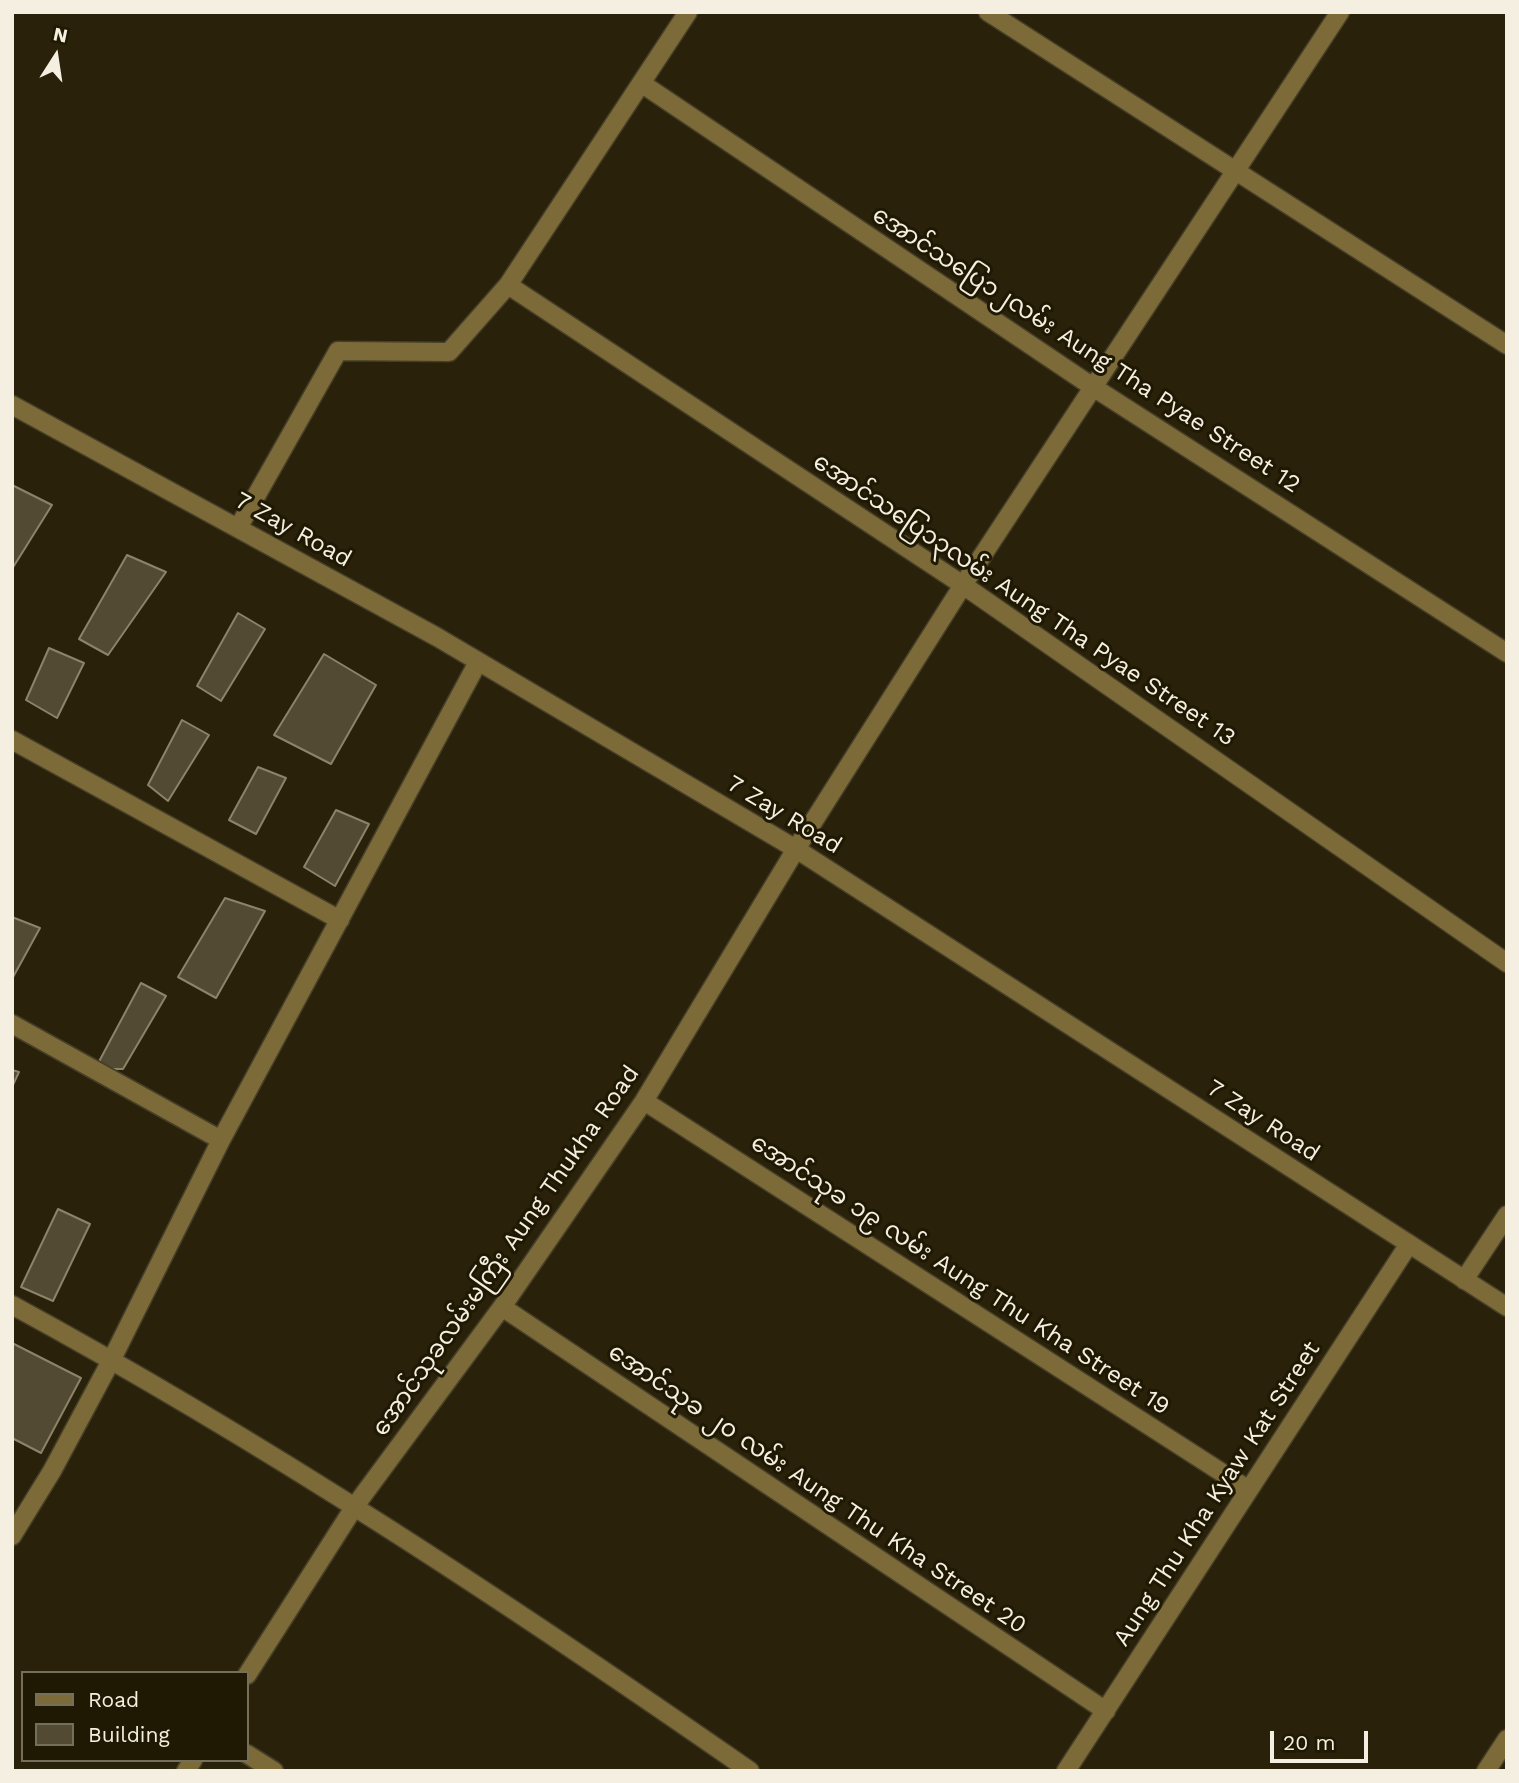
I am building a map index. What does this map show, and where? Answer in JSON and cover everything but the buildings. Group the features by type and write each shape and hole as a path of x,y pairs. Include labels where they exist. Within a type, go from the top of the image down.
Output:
{"street":[{"path":"238,528 338,351 449,352 508,285 688,12"},
{"path":"988,12 1507,345"},
{"name":"အောင်သုခလမ်းမကြီး Aung Thukha Road","path":"248,1673 355,1506 502,1307 644,1101 796,849 963,585 1340,12"},
{"name":"အောင်သပြေ၁၂လမ်း Aung Tha Pyae Street 12","path":"642,83 1093,387 1507,653"},
{"name":"အောင်သပြေ၁၃လမ်း Aung Tha Pyae Street 13","path":"508,285 963,585 1507,962"},
{"name":"7 Zay Road","path":"12,405 437,637 796,849 1507,1307"},
{"path":"12,1536 52,1471 221,1140 478,662"},
{"path":"12,740 340,920"},
{"path":"12,1024 221,1140"},
{"name":"အောင်သုခ ၁၉ လမ်း Aung Thu Kha Street 19","path":"644,1101 1250,1490"},
{"path":"1464,1280 1507,1215"},
{"name":"Aung Thu Kha Kyaw Kat Street","path":"1066,1771 1409,1244"},
{"path":"12,1305 111,1359 355,1506 631,1688 750,1771"},
{"name":"အောင်သုခ ၂၀ လမ်း Aung Thu Kha Street 20","path":"502,1307 1105,1711"},
{"path":"1486,1771 1507,1739"},
{"path":"248,1755 274,1771"}]}
